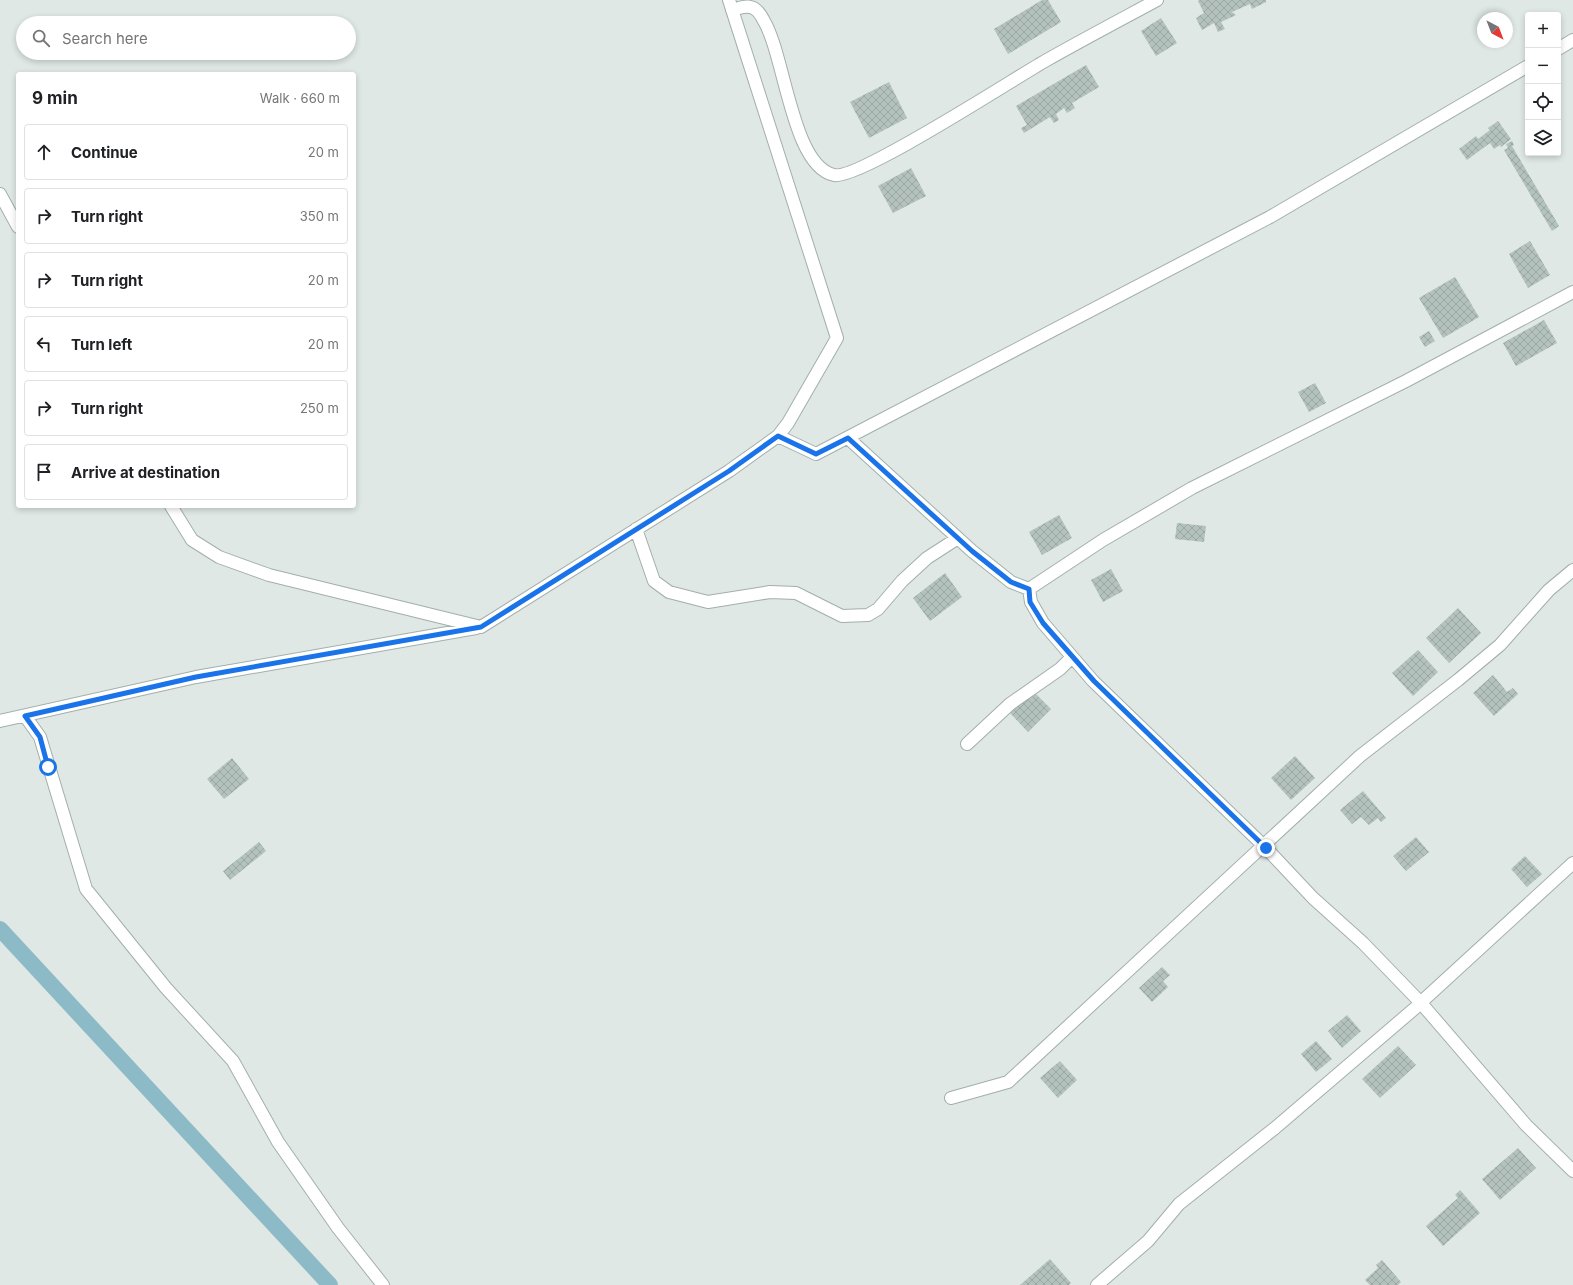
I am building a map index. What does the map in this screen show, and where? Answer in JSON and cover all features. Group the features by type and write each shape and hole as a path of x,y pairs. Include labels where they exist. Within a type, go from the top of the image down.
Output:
{"street":[{"path":"0,721 196,677 481,627 729,471 778,436 788,423 837,338 730,5 755,8 761,17 776,46 789,99 802,141 812,161 823,172 836,176 857,169 906,145 1044,62 1157,0"},
{"path":"1560,48 1573,40"},
{"path":"778,436 816,454 1270,217 1525,68"},
{"path":"0,194 16,223"},
{"path":"1029,589 1103,540 1192,488 1406,381 1573,292"},
{"path":"848,438 958,538 1011,582 1029,589"},
{"path":"172,508 192,540 219,557 269,575 481,627"},
{"path":"636,529 654,581 669,592 708,602 770,592 796,593 842,616 868,615 878,608 902,581 927,558 958,538"},
{"path":"951,1098 1008,1082 1360,756 1458,680 1500,645 1550,590 1573,570"},
{"path":"1029,589 1030,602 1043,623 1094,681 1165,752 1264,846 1313,898 1363,943 1526,1124 1573,1170"},
{"path":"967,744 1010,704 1060,669 1072,657"},
{"path":"25,716 40,737 86,889 166,988 232,1061 278,1142 338,1228 383,1285"},
{"path":"1097,1285 1148,1241 1180,1204 1274,1128 1419,1004 1573,863"}],"building":[{"path":"1042,0 1048,0 1061,22 1008,54 994,29"},
{"path":"1266,0 1266,2 1252,9 1250,4 1232,12 1236,15 1221,22 1225,29 1218,32 1214,23 1202,30 1196,18 1204,13 1198,1"},
{"path":"1161,18 1177,43 1156,56 1141,31"},
{"path":"1086,65 1099,87 1072,103 1075,108 1067,113 1064,108 1056,114 1059,120 1054,123 1050,117 1024,133 1021,128 1027,125 1016,106"},
{"path":"889,82 907,118 869,138 850,102"},
{"path":"1498,121 1511,139 1501,147 1500,145 1494,149 1490,143 1467,160 1459,149 1476,136 1478,139 1490,130 1488,128"},
{"path":"1512,141 1514,145 1512,146 1559,226 1552,231 1504,150 1508,148 1506,144"},
{"path":"911,168 926,196 893,213 878,186"},
{"path":"1530,241 1550,275 1528,288 1509,254"},
{"path":"1455,277 1479,317 1443,338 1419,298"},
{"path":"1544,320 1557,343 1516,366 1503,343"},
{"path":"1429,331 1435,341 1425,347 1419,337"},
{"path":"1315,383 1326,403 1309,412 1298,392"},
{"path":"1059,515 1072,538 1042,555 1029,532"},
{"path":"1177,523 1206,526 1204,542 1175,539"},
{"path":"1111,569 1123,591 1103,602 1091,580"},
{"path":"945,573 962,597 930,621 913,598"},
{"path":"1458,608 1481,633 1449,663 1426,638"},
{"path":"1418,650 1438,672 1413,696 1392,673"},
{"path":"1493,675 1507,692 1513,688 1518,694 1494,716 1473,693"},
{"path":"1033,691 1051,709 1028,732 1010,713"},
{"path":"1295,756 1315,778 1291,800 1271,778"},
{"path":"232,758 249,779 224,799 207,779"},
{"path":"1363,791 1386,818 1381,822 1378,818 1369,825 1361,817 1352,824 1340,810"},
{"path":"1416,837 1429,852 1406,871 1393,856"},
{"path":"259,842 266,851 230,880 223,871"},
{"path":"1525,856 1542,874 1527,887 1511,869"},
{"path":"1162,967 1170,975 1163,981 1168,987 1152,1002 1139,988"},
{"path":"1347,1015 1361,1031 1342,1048 1328,1031"},
{"path":"1316,1041 1332,1059 1316,1072 1301,1054"},
{"path":"1398,1046 1416,1065 1380,1098 1362,1079"},
{"path":"1060,1061 1077,1080 1058,1098 1040,1078"},
{"path":"1518,1148 1536,1168 1500,1200 1482,1179"},
{"path":"1460,1190 1480,1213 1443,1246 1426,1226 1458,1198 1455,1195"},
{"path":"1050,1259 1071,1283 1069,1285 1020,1285"},
{"path":"1382,1260 1401,1282 1398,1285 1370,1285 1365,1280 1378,1268 1376,1265"}],"waterway":[{"path":"0,929 330,1285"}],"route":[{"path":"48,767 40,737 25,716 196,677 481,627 729,471 778,436 816,454 848,438 972,551 1011,582 1029,589 1030,602 1043,623 1094,681 1171,758 1266,848"}]}
